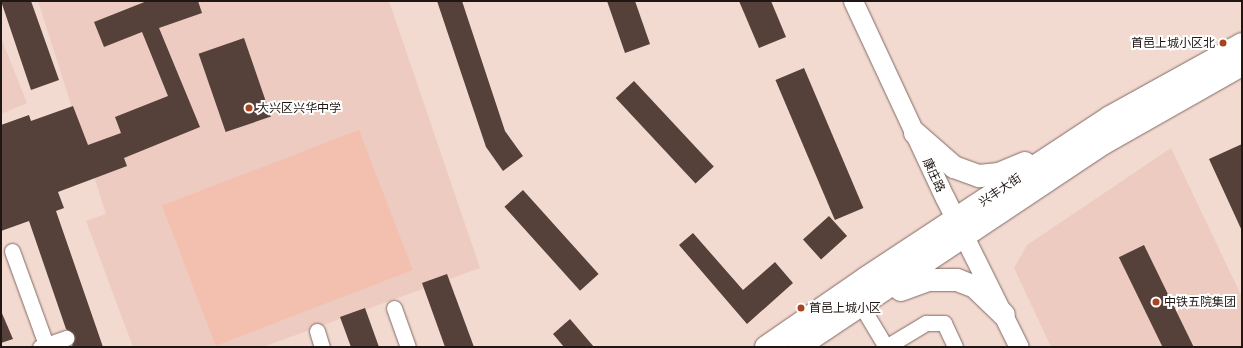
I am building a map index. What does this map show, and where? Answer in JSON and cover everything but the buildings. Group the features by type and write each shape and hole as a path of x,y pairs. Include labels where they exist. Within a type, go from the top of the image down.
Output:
{"main road":[{"name":"兴丰大街","path":"798,347 866,303 1047,159 1117,113 1242,44"},
{"name":"兴丰大街","path":"766,347 1104,143 1242,65"},
{"path":"915,133 954,167 979,176 999,174 1029,161 1047,159"},
{"path":"866,303 929,280 957,280 976,287 1004,315"}],"street":[{"name":"康庄路","path":"853,1 960,229 1019,347"},
{"path":"12,251 44,346 66,338"},
{"path":"866,303 886,347 926,323 944,323 955,347"},
{"path":"394,308 408,347"},
{"path":"317,331 322,347"}],"shaded area":[{"name":"大兴区兴华中学","path":"38,1 389,1 480,268 263,347 133,347 86,221 106,214"},
{"path":"1,38 27,103 1,114"},
{"path":"359,130 413,270 216,346 162,206"},
{"path":"1171,148 1242,297 1242,347 1051,347 1014,268 1027,245"}],"place":[{"name":"首邑上城小区北","path":"1223,43"},
{"name":"大兴区兴华中学","path":"249,108"},
{"name":"中铁五院集团","path":"1156,302"},
{"name":"首邑上城小区","path":"801,308"}]}
